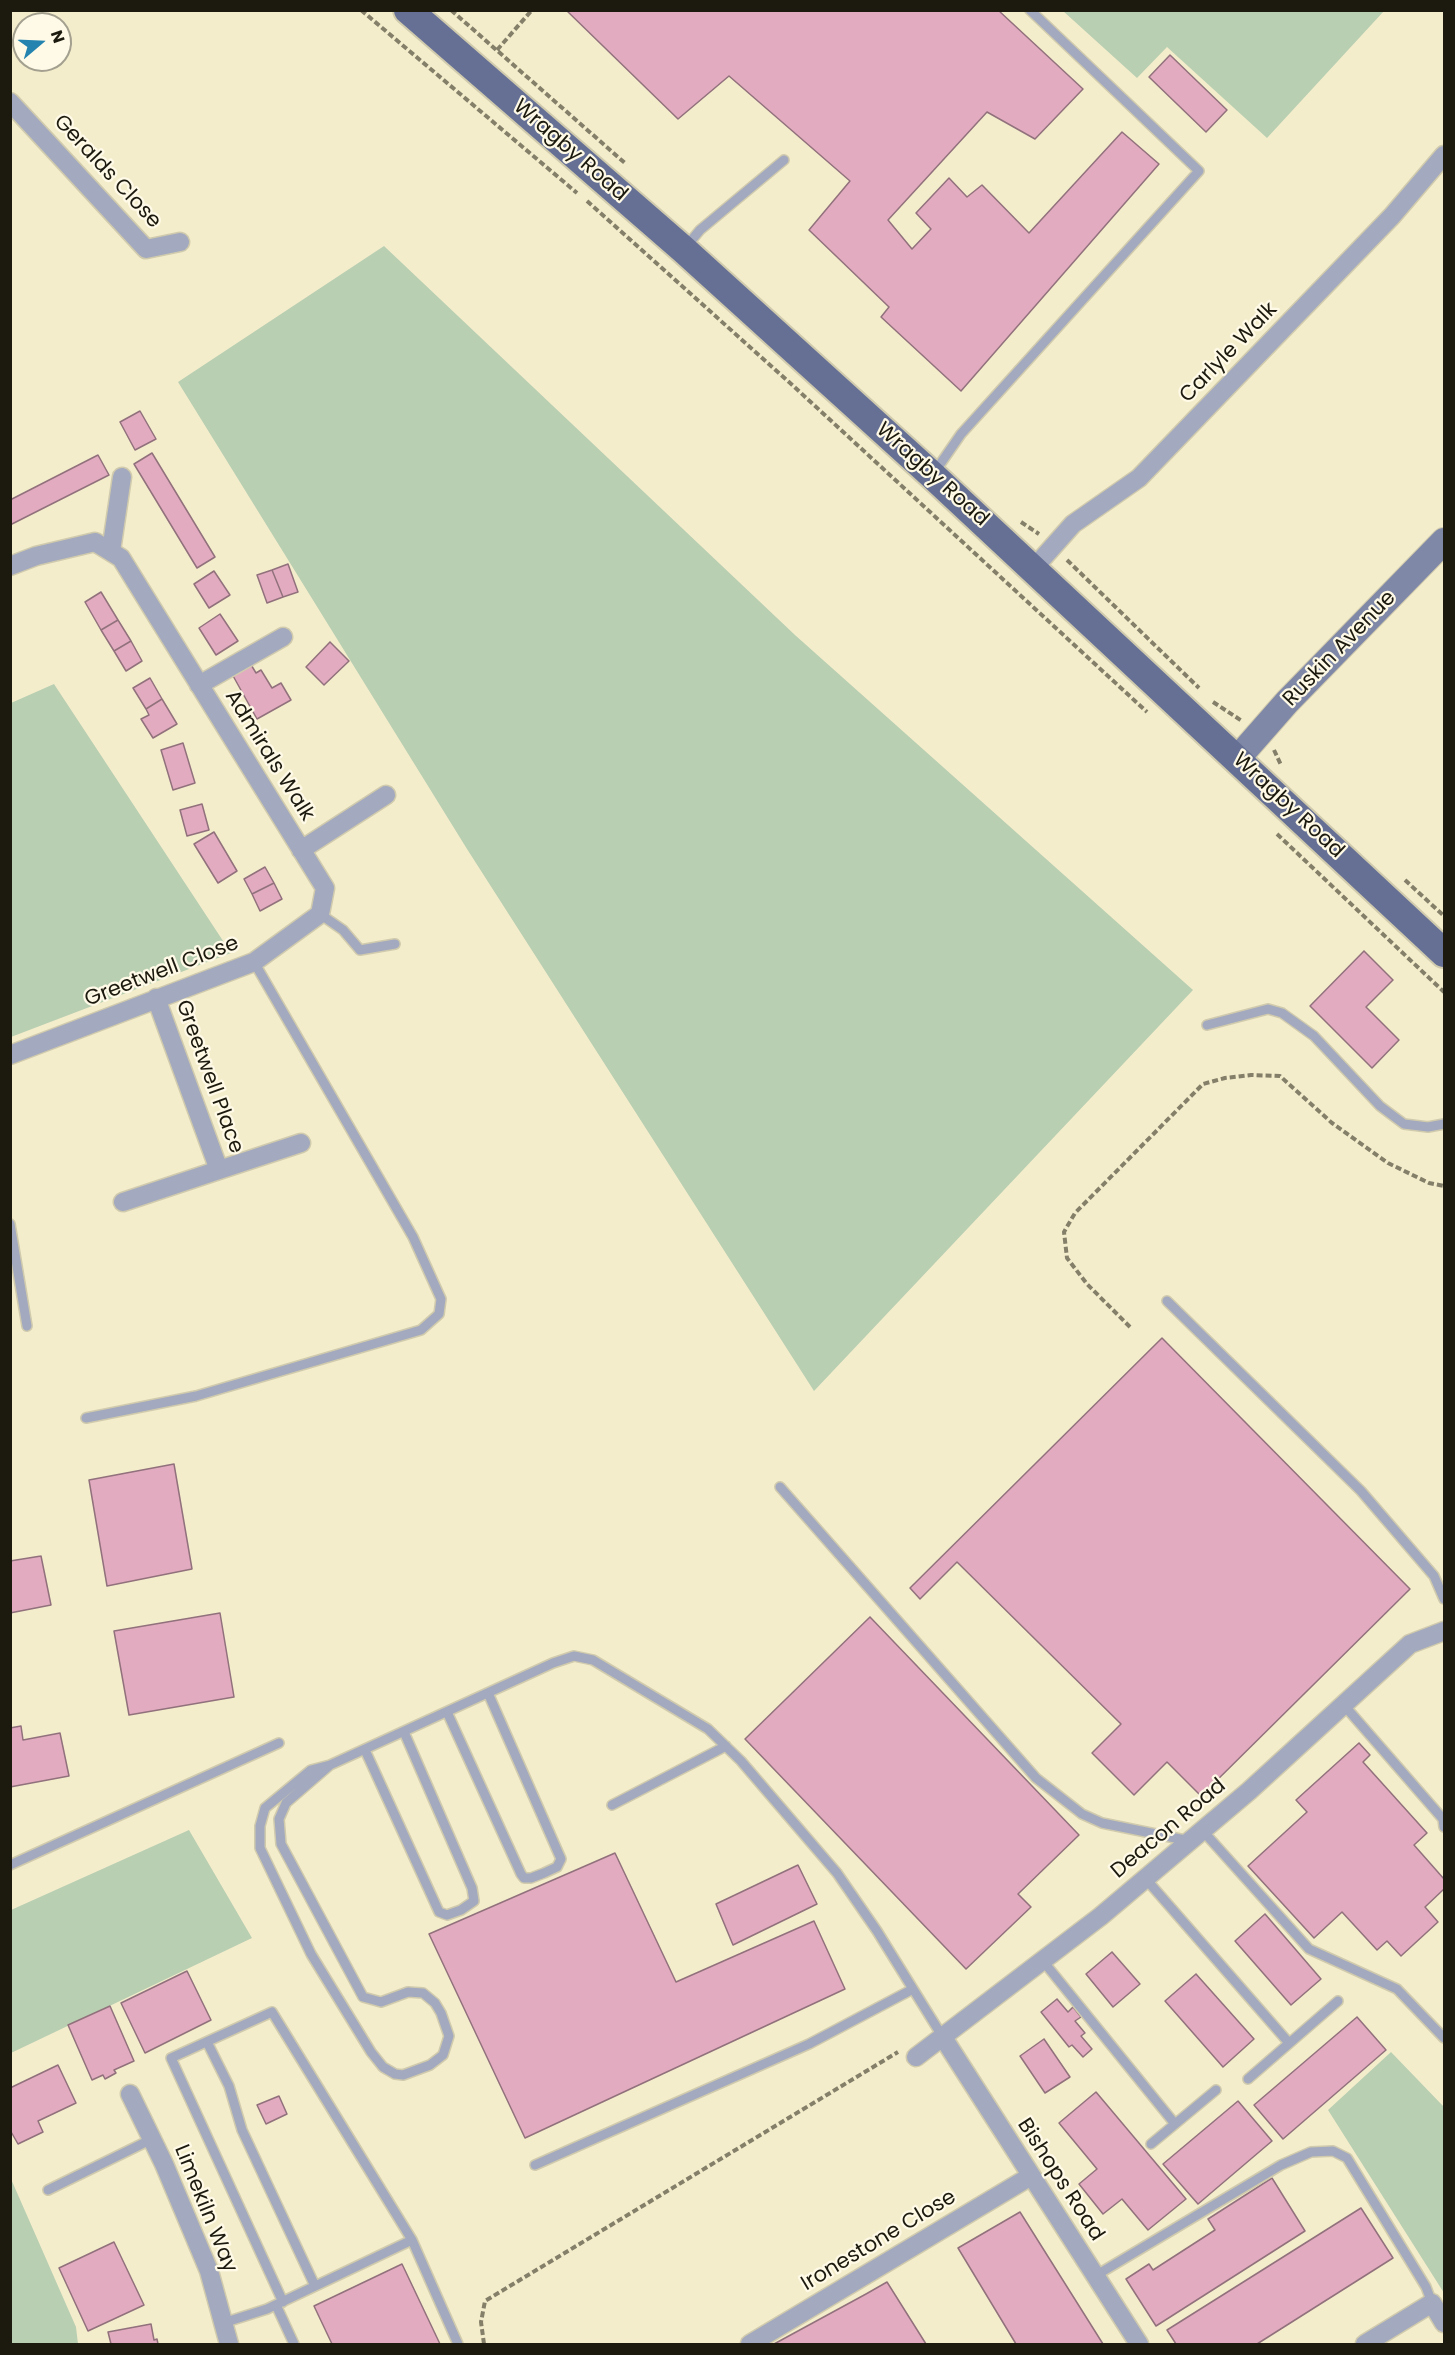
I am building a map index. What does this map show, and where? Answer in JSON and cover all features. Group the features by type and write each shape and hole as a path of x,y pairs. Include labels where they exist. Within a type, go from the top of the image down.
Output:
{"main road":[{"name":"Wragby Road","path":"408,10 684,250 932,475 1444,953"},
{"name":"Ruskin Avenue","path":"1237,759 1287,702 1444,540"}],"street":[{"name":"Geralds Close","path":"10,102 146,249 180,242"},
{"name":"Carlyle Walk","path":"1033,569 1072,524 1139,478 1392,216 1444,155"},
{"path":"111,551 122,477"},
{"name":"Admirals Walk","path":"10,566 36,556 95,542 121,558 325,888 320,914"},
{"name":"Admirals Walk","path":"199,685 283,637"},
{"name":"Admirals Walk","path":"301,850 386,795"},
{"name":"Greetwell Close","path":"10,1055 254,962 320,914"},
{"name":"Greetwell Place","path":"156,998 219,1170"},
{"name":"Greetwell Place","path":"123,1202 301,1143"},
{"name":"Deacon Road","path":"916,2057 944,2039 1145,1878 1410,1644 1444,1631"},
{"name":"Bishops Road","path":"944,2039 1139,2344"},
{"name":"Limekiln Way","path":"130,2094 209,2271 229,2344"},
{"name":"Ironestone Close","path":"750,2344 1031,2176"},
{"path":"1365,2344 1432,2303 1444,2323"}],"lane":[{"path":"932,475 961,434 1199,171 1030,10"},
{"path":"684,250 700,230 784,160"},
{"path":"320,914 343,930 360,950 395,944"},
{"path":"86,1418 196,1396 421,1330 439,1314 441,1299 413,1237 254,962"},
{"path":"1207,1025 1268,1009 1282,1013 1314,1036 1380,1107 1404,1124 1428,1127 1444,1124"},
{"path":"10,1224 27,1326"},
{"path":"1167,1301 1361,1491 1434,1576 1444,1599"},
{"path":"780,1487 1036,1778 1082,1814 1102,1823 1196,1835 1309,1949 1397,1989 1444,2038"},
{"path":"330,1765 286,1803 279,1820 281,1844 363,1997 381,2002 408,1992 423,1993 435,2002 441,2013 449,2036 443,2055 430,2065 403,2075 395,2074 383,2067 371,2052 311,1954 260,1848 260,1827 265,1808 311,1770 330,1765 365,1750 553,1663 574,1656 593,1660 708,1729 726,1746 837,1873 944,2039"},
{"path":"447,1712 521,1874 524,1878 531,1878 551,1870 560,1864 557,1848 488,1693"},
{"path":"1343,1704 1443,1819 1444,1827"},
{"path":"365,1750 436,1908 442,1915 461,1910 474,1900 472,1888 404,1732"},
{"path":"10,1865 279,1743"},
{"path":"612,1804 726,1746"},
{"path":"1145,1878 1289,2043"},
{"path":"1043,1961 1175,2124"},
{"path":"535,2165 809,2044 913,1989"},
{"path":"1248,2079 1338,2001"},
{"path":"294,2344 279,2304 171,2058 272,2012 412,2240 458,2344"},
{"path":"207,2042 229,2086 242,2130 315,2286"},
{"path":"1151,2144 1215,2090"},
{"path":"48,2190 152,2139"},
{"path":"1095,2276 1281,2165 1311,2152 1333,2151 1347,2158 1426,2287 1432,2303"},
{"path":"223,2323 279,2304 412,2240"}],"path":[{"path":"362,10 591,204 789,382 1148,713"},
{"path":"498,49 532,10"},
{"path":"1063,556 1214,702 1246,725"},
{"path":"1275,832 1306,864 1444,992"},
{"path":"1130,1327 1087,1284 1067,1258 1064,1232 1075,1213 1203,1084 1242,1076 1269,1074 1280,1076 1332,1123 1388,1163 1430,1184 1444,1186"},
{"path":"484,2344 481,2322 484,2301 897,2051 916,2057"}],"green space":[{"path":"1063,11 1384,11 1267,138 1167,47 1137,78"},
{"path":"384,246 795,635 1193,990 814,1391 467,849 178,382"},
{"path":"54,684 231,953 11,1037 11,703"},
{"path":"189,1830 252,1938 11,2053 11,1910"},
{"path":"1391,2052 1444,2107 1444,2293 1328,2110"},
{"path":"11,2179 76,2327 78,2344 11,2344"}],"building":[{"path":"566,10 998,10 1083,89 1035,139 987,112 888,220 912,249 931,229 916,213 949,178 967,197 982,185 1029,233 1122,132 1159,164 961,391 881,317 889,307 809,230 850,181 729,76 678,119"},
{"path":"1170,55 1227,110 1206,132 1149,77"},
{"path":"140,411 156,439 135,450 120,422"},
{"path":"152,453 215,557 197,568 134,464"},
{"path":"98,455 109,475 10,525 10,500"},
{"path":"288,564 298,592 283,597 272,570"},
{"path":"272,570 283,597 267,603 257,575"},
{"path":"214,571 230,595 209,608 194,584"},
{"path":"101,592 118,620 101,630 85,602"},
{"path":"220,614 238,641 216,655 199,628"},
{"path":"118,620 131,641 114,651 101,630"},
{"path":"131,641 142,661 126,671 114,651"},
{"path":"330,642 349,661 324,685 306,667"},
{"path":"250,663 256,673 261,670 272,688 281,683 291,700 257,719 232,674"},
{"path":"150,678 162,699 146,709 133,688"},
{"path":"162,699 177,724 153,738 141,719 149,715 146,709"},
{"path":"183,743 195,783 173,790 161,750"},
{"path":"202,804 209,830 187,836 180,810"},
{"path":"214,832 237,871 218,883 194,844"},
{"path":"265,867 274,883 252,894 244,879"},
{"path":"274,883 282,899 260,911 252,894"},
{"path":"1364,951 1393,980 1366,1007 1399,1040 1372,1068 1310,1006"},
{"path":"1162,1338 1410,1589 1201,1796 1167,1762 1134,1795 1092,1753 1121,1724 957,1562 920,1599 910,1588"},
{"path":"174,1464 192,1569 107,1586 89,1480"},
{"path":"41,1556 51,1605 10,1613 10,1561"},
{"path":"220,1613 234,1697 129,1715 114,1631"},
{"path":"870,1617 1079,1835 1018,1894 1031,1907 966,1969 745,1739"},
{"path":"21,1726 23,1740 60,1733 69,1776 10,1787 10,1728"},
{"path":"1359,1743 1370,1755 1363,1762 1427,1833 1414,1845 1444,1879 1444,1889 1425,1907 1438,1922 1401,1956 1387,1941 1377,1950 1342,1912 1314,1938 1248,1866 1307,1812 1296,1800"},
{"path":"615,1853 676,1982 814,1921 845,1989 525,2138 429,1934"},
{"path":"798,1865 817,1904 733,1945 716,1904"},
{"path":"1265,1914 1321,1979 1291,2005 1235,1941"},
{"path":"1112,1952 1140,1984 1113,2007 1086,1974"},
{"path":"187,1971 211,2020 145,2053 121,2003"},
{"path":"1196,1974 1254,2039 1223,2067 1165,2001"},
{"path":"1057,1999 1068,2012 1073,2007 1081,2017 1075,2021 1085,2033 1081,2036 1092,2049 1083,2057 1072,2045 1069,2047 1041,2012"},
{"path":"110,2006 134,2061 114,2070 116,2073 105,2079 103,2075 92,2080 68,2025"},
{"path":"1357,2017 1386,2050 1283,2139 1254,2105"},
{"path":"1044,2039 1070,2077 1045,2093 1020,2056"},
{"path":"58,2065 76,2103 38,2121 43,2132 18,2144 10,2130 10,2088"},
{"path":"1096,2092 1186,2199 1148,2230 1122,2199 1103,2214 1079,2184 1097,2169 1059,2123"},
{"path":"279,2096 287,2114 266,2124 257,2105"},
{"path":"1238,2101 1272,2141 1198,2204 1163,2164"},
{"path":"1272,2178 1305,2231 1156,2326 1126,2279 1149,2264 1153,2270 1215,2230 1208,2219"},
{"path":"1361,2208 1393,2258 1257,2344 1176,2344 1167,2330"},
{"path":"1020,2212 1103,2344 1016,2344 958,2248"},
{"path":"114,2242 144,2305 88,2331 59,2268"},
{"path":"402,2264 440,2344 332,2344 314,2306"},
{"path":"887,2282 926,2344 774,2344 866,2294"},
{"path":"151,2324 154,2340 157,2339 158,2344 111,2344 108,2332"}]}
